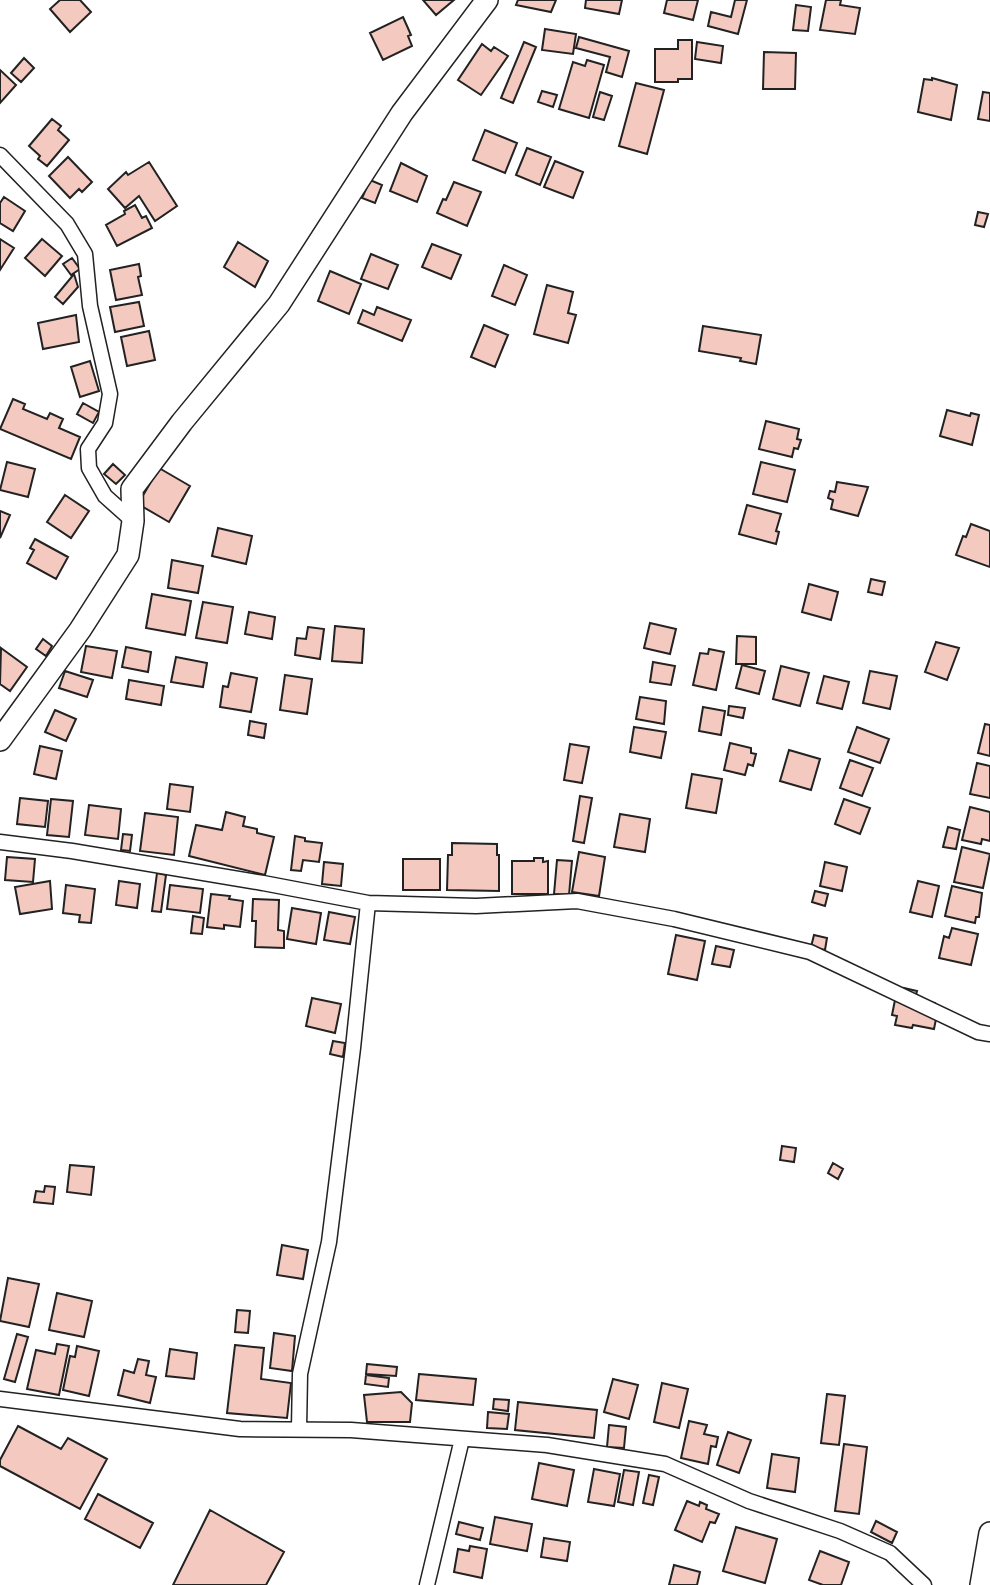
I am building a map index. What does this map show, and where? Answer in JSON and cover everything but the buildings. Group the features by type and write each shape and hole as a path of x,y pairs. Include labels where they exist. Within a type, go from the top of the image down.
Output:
{"street":[{"path":"0,740 80,630 128,555 133,521 132,489 182,422 279,304 402,113 488,0"},
{"path":"0,155 66,224 85,254 90,306 110,394 104,423 88,449 89,468 105,495 133,521"},
{"path":"0,842 99,855 368,903 476,906 577,901 674,919 810,952 978,1032 990,1034"},
{"path":"299,1429 300,1374 329,1242 368,903"},
{"path":"0,1399 240,1429 351,1430 547,1445 665,1464 749,1501 840,1531 890,1553 925,1585"},
{"path":"427,1585 462,1439"},
{"path":"981,1585 990,1533"}]}
